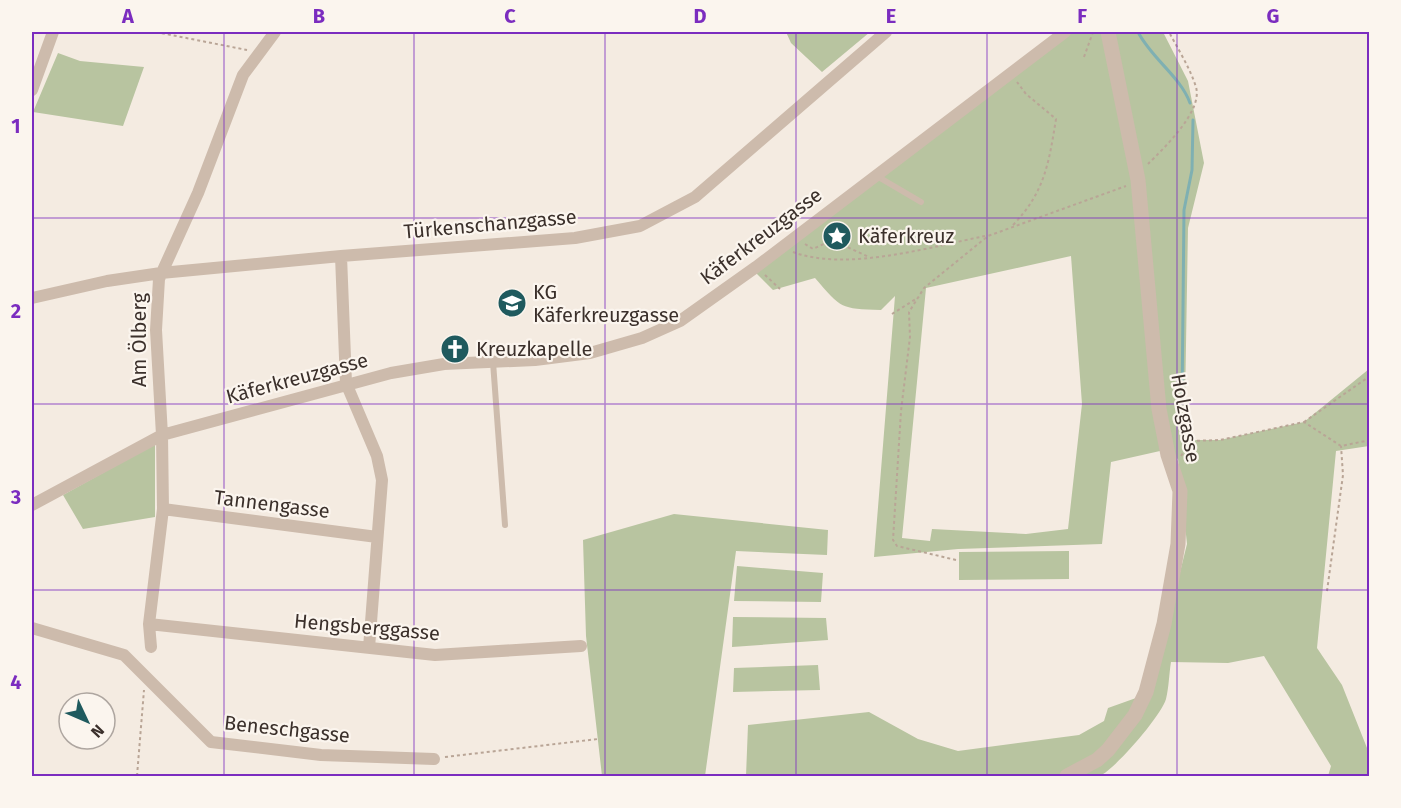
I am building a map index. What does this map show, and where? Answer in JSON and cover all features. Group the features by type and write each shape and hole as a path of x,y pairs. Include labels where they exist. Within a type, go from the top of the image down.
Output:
{"street":[{"path":"32,90 53,32"},
{"name":"Am Ölberg","path":"151,647 149,624 163,509 162,435 156,330 160,273 198,193 243,75 275,32"},
{"name":"Türkenschanzgasse","path":"32,298 107,281 160,273 575,238 640,226 695,197 886,32"},
{"name":"Käferkreuzgasse","path":"32,505 162,435 346,383 444,364 535,360 590,353 642,338 680,321 784,246 874,175 1065,32"},
{"name":"Holzgasse","path":"1067,777 1097,760 1136,715 1146,692 1164,624 1178,544 1180,491 1172,468 1159,409 1138,180 1108,32"},
{"path":"341,256 346,383 377,456 382,480 369,648"},
{"name":"Tannengasse","path":"163,509 376,537"},
{"name":"Hengsberggasse","path":"149,624 435,655 581,646"},
{"name":"Beneschgasse","path":"32,628 124,655 212,742 321,755 434,759"}],"lane":[{"path":"874,175 921,202"},
{"path":"493,362 505,525"}],"path":[{"path":"156,32 259,52"},
{"path":"1084,57 1093,32"},
{"path":"784,246 812,259 871,258 988,236 1138,180 1143,169 1179,130 1193,109 1197,89 1169,32"},
{"path":"1010,72 1026,94 1056,118 1048,166 1037,195 1030,208 1011,227"},
{"path":"956,560 897,546 893,540 901,411 910,337 909,312 922,296 924,288 988,236"},
{"path":"808,248 821,247 832,240 871,258"},
{"path":"756,267 780,289"},
{"path":"892,314 922,296"},
{"path":"1191,441 1220,440 1304,422 1370,376"},
{"path":"1304,422 1341,446 1370,440"},
{"path":"1186,426 1186,435 1191,441"},
{"path":"1172,468 1191,441"},
{"path":"1327,591 1343,475 1341,446"},
{"path":"137,777 145,675"},
{"path":"434,759 598,739"}],"green space":[{"path":"786,32 870,32 822,72 791,43"},
{"path":"1072,32 1163,32 1188,81 1204,163 1188,228 1185,404 1191,440 1220,440 1304,422 1369,369 1369,446 1336,451 1317,648 1342,685 1369,753 1369,776 1328,776 1331,766 1264,656 1228,663 1171,662 1166,699 1156,717 1127,753 1100,776 746,776 748,725 869,712 918,739 958,751 1079,735 1104,721 1108,708 1150,693 1187,544 1178,459 1160,451 1111,462 1102,544 958,549 874,557 895,296 881,310 857,309 836,301 815,278 773,290 756,273","holes":["1071,256 1082,404 1068,529 1026,534 932,529 930,541 902,538 926,288"]},
{"path":"58,53 80,61 144,67 123,126 33,112"},
{"path":"155,444 155,517 83,529 63,495"},
{"path":"674,514 828,530 827,555 736,551 705,776 602,776 586,636 583,540"},
{"path":"1069,551 1069,579 959,580 959,552"},
{"path":"737,566 823,573 821,602 734,601"},
{"path":"733,617 826,618 828,640 732,647"},
{"path":"818,665 820,690 733,692 734,668"}],"waterway":[{"path":"1138,32 1151,51 1180,84 1190,103"},
{"path":"1182,403 1184,210 1192,170 1193,120"}],"place":[{"name":"Käferkreuz","path":"837,236"},
{"name":"KG Käferkreuzgasse","path":"512,303"},
{"name":"Kreuzkapelle","path":"455,349"}]}
